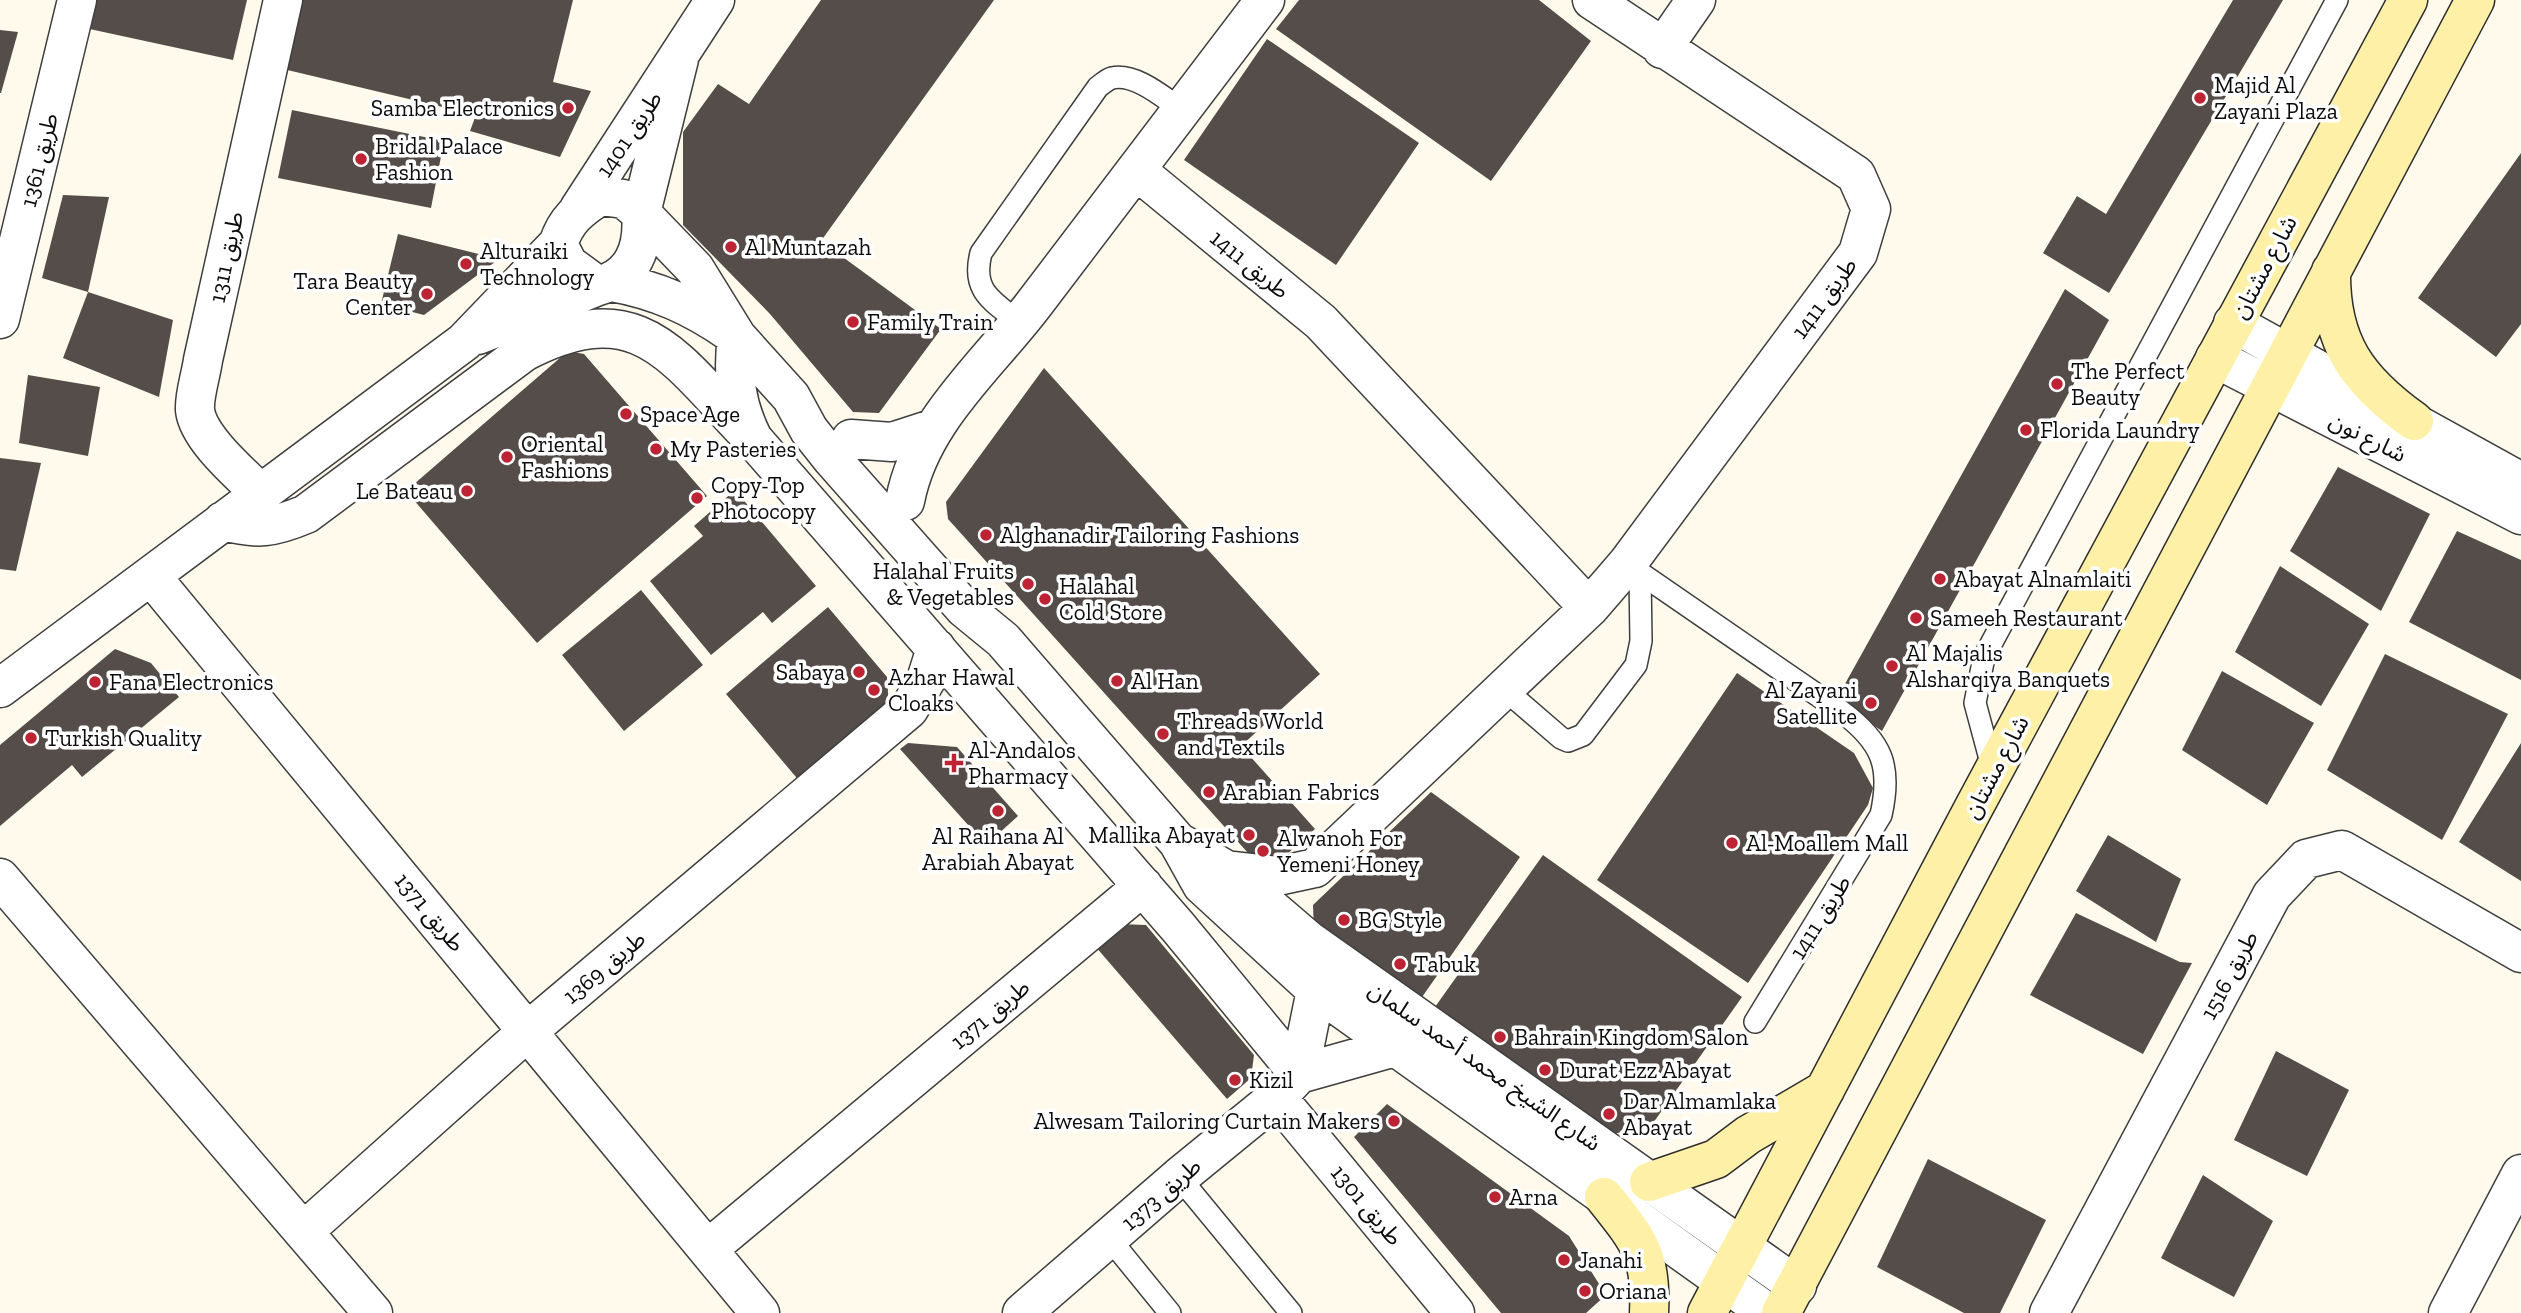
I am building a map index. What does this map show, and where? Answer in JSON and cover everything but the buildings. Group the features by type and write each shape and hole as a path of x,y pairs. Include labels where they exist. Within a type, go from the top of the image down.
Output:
{"street":[{"name":"طريق 1361","path":"0,319 78,0"},
{"name":"طريق 1311","path":"260,493 216,447 201,426 195,410 203,360 283,0"},
{"path":"880,486 914,463 932,429 1020,323 1265,0"},
{"name":"طريق 1411","path":"1315,868 1589,608 1634,570 1858,253 1871,209 1856,175 1662,49 1592,0"},
{"path":"1662,49 1696,0"},
{"name":"شارع مشتان","path":"1707,1313 2233,323 2408,0"},
{"path":"1789,1299 2475,0"},
{"name":"طريق 1401","path":"579,209 679,59 707,3"},
{"name":"طريق 1401","path":"641,213 679,59"},
{"name":"طريق 1411","path":"1136,170 1321,322 1589,608"},
{"path":"0,688 464,341 558,244 564,228 579,209 600,196 624,200 641,213 643,236 629,269 605,284 464,341"},
{"name":"شارع الشيخ محمد أحمد سلمان","path":"641,213 695,269 737,337 791,397 809,430 880,486 969,578 1003,640"},
{"path":"558,244 568,264 580,276 605,284"},
{"path":"2331,271 2335,318 2354,364 2380,396 2414,421"},
{"name":"شارع الشيخ محمد أحمد سلمان","path":"605,284 645,288 677,300 737,337"},
{"name":"شارع نون","path":"2233,323 2521,482"},
{"path":"223,522 251,528 279,525 306,514 524,352 547,340 602,326 628,330 654,341 753,439"},
{"path":"737,337 733,363 735,390 741,415 753,439"},
{"name":"شارع نون","path":"2215,358 2521,515"},
{"name":"شارع الشيخ محمد أحمد سلمان","path":"791,397 824,415 851,439 964,608 1003,640 1178,842 1202,885 1256,936 1316,990 1604,1197 1733,1263 1789,1299"},
{"path":"851,439 892,442 932,429"},
{"name":"طريق 1301","path":"753,439 1178,927 1288,1086 1455,1313"},
{"name":"طريق 1371","path":"151,576 760,1313"},
{"name":"طريق 1369","path":"304,1231 528,1031 909,709 926,680 936,648"},
{"name":"طريق 1369","path":"909,709 944,698 980,699"},
{"name":"شارع الشيخ محمد أحمد سلمان","path":"1178,842 1226,870 1308,940 1649,1182 1733,1263 1768,1313"},
{"name":"طريق 1516","path":"2049,1313 2272,895 2306,859 2342,850 2521,953"},
{"path":"1226,870 1278,876 1315,868 1307,895 1308,940"},
{"path":"0,878 373,1313"},
{"name":"طريق 1371","path":"708,1249 1143,886"},
{"path":"1178,927 1231,939 1256,936"},
{"path":"1288,1086 1316,990"},
{"path":"1288,1086 1395,1047"},
{"name":"طريق 1373","path":"1022,1313 1288,1086"},
{"path":"1649,1182 1716,1159 1748,1135 1825,1090"},
{"path":"2448,1313 2521,1174"},
{"path":"1604,1197 1634,1235 1651,1276 1649,1313"}],"lane":[{"path":"1994,771 1975,703 1984,657 2337,0"},
{"path":"1020,323 982,292 976,271 981,253 1098,87 1112,78 1129,80 1147,86 1182,110"},
{"path":"1504,689 1561,738 1568,741 1583,735 1636,666 1641,641 1634,570"},
{"name":"طريق 1411","path":"1634,570 1851,718 1867,731 1882,756 1888,787 1881,815 1755,1022"},
{"path":"1179,1177 1291,1313"},
{"path":"1109,1238 1170,1313"}],"place":[{"name":"Majid Al Zayani Plaza","path":"2200,98"},
{"name":"Samba Electronics","path":"568,108"},
{"name":"Bridal Palace Fashion","path":"361,159"},
{"name":"Al Muntazah","path":"731,247"},
{"name":"Alturaiki Technology","path":"466,264"},
{"name":"Tara Beauty Center","path":"427,294"},
{"name":"Family Train","path":"853,322"},
{"name":"The Perfect Beauty","path":"2057,384"},
{"name":"Space Age","path":"626,414"},
{"name":"Florida Laundry","path":"2026,430"},
{"name":"My Pasteries","path":"656,449"},
{"name":"Oriental Fashions","path":"507,457"},
{"name":"Le Bateau","path":"467,491"},
{"name":"Copy-Top Photocopy","path":"697,498"},
{"name":"Alghanadir Tailoring Fashions","path":"986,535"},
{"name":"Abayat Alnamlaiti","path":"1940,579"},
{"name":"Halahal Fruits & Vegetables","path":"1028,584"},
{"name":"Halahal Cold Store","path":"1045,599"},
{"name":"Sameeh Restaurant","path":"1916,618"},
{"name":"Al Majalis Alsharqiya Banquets","path":"1892,666"},
{"name":"Sabaya","path":"859,672"},
{"name":"Al Han","path":"1117,681"},
{"name":"Fana Electronics","path":"95,682"},
{"name":"Azhar Hawal Cloaks","path":"874,690"},
{"name":"Al Zayani Satellite","path":"1871,703"},
{"name":"Threads World and Textils","path":"1163,734"},
{"name":"Turkish Quality","path":"31,738"},
{"name":"Al-Andalos Pharmacy","path":"954,763"},
{"name":"Arabian Fabrics","path":"1209,792"},
{"name":"Al Raihana Al Arabiah Abayat","path":"998,811"},
{"name":"Mallika Abayat","path":"1249,835"},
{"name":"Al-Moallem Mall","path":"1732,843"},
{"name":"Alwanoh For Yemeni Honey","path":"1263,851"},
{"name":"BG Style","path":"1344,920"},
{"name":"Tabuk","path":"1400,964"},
{"name":"Bahrain Kingdom Salon","path":"1500,1037"},
{"name":"Durat Ezz Abayat","path":"1545,1070"},
{"name":"Kizil","path":"1235,1080"},
{"name":"Dar Almamlaka Abayat","path":"1609,1114"},
{"name":"Alwesam Tailoring Curtain Makers","path":"1394,1121"},
{"name":"Arna","path":"1495,1197"},
{"name":"Janahi","path":"1564,1260"},
{"name":"Oriana","path":"1585,1291"}]}
